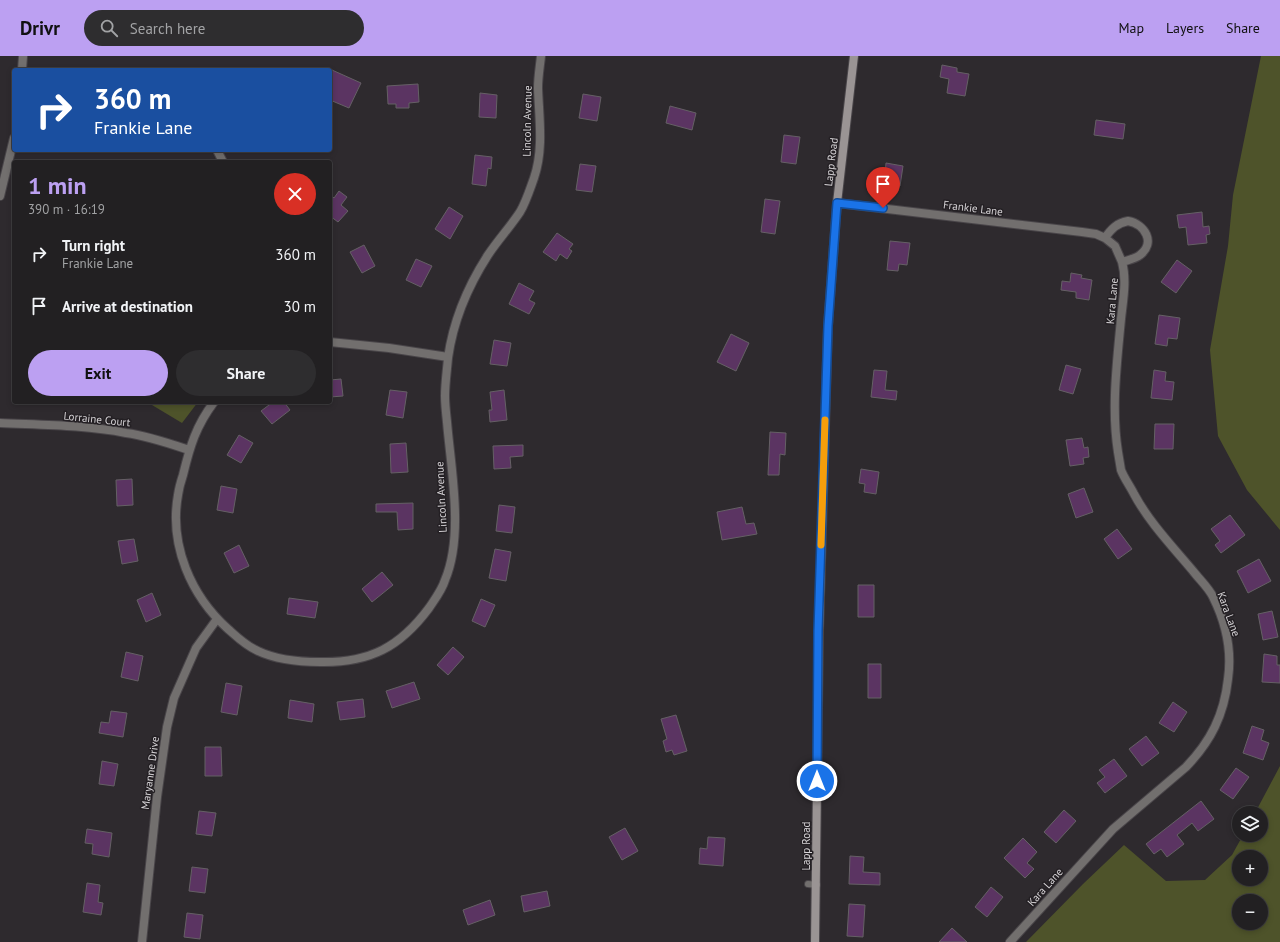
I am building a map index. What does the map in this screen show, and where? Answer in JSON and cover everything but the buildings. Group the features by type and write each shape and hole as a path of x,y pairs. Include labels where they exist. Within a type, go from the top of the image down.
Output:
{"street":[{"path":"22,68 23,56"},
{"name":"Lincoln Avenue","path":"213,404 196,431 189,450 178,497 176,518 178,540 186,568 195,589 217,619 243,642 258,651 276,657 306,662 336,663 366,657 384,650 399,640 414,626 428,608 446,580 454,547 455,505 445,395 448,357 455,328 465,298 489,254 520,211 535,176 539,159 540,138 538,84 541,56"},
{"name":"Lapp Road","path":"815,942 817,885 818,631 828,326 837,203 854,56"},
{"path":"0,196 12,146"},
{"name":"Frankie Lane","path":"837,203 1082,232 1096,234 1105,238"},
{"name":"Kara Lane","path":"1010,942 1113,829 1186,768 1196,757 1210,738 1220,718 1226,692 1230,651 1223,622 1213,596 1142,508 1122,470 1116,440 1114,416 1125,275 1122,262 1115,246 1105,238 1110,231 1122,222 1135,222 1145,231 1147,244 1140,255 1122,262"},
{"path":"332,342 389,348 448,357"},
{"name":"Lorraine Court","path":"0,422 99,429 127,433 152,438 189,450"},
{"name":"Maryanne Drive","path":"142,942 157,797 167,727 174,698 196,648 217,619"}],"lane":[{"path":"808,884 817,885"}],"green space":[{"path":"1261,56 1280,56 1280,530 1247,490 1218,436 1210,350 1228,246 1233,195"},
{"path":"150,404 196,404 182,423"},
{"path":"1280,766 1280,942 1026,942 1124,845 1166,881 1205,880 1232,855 1232,886 1268,886 1268,850 1235,850 1239,842 1268,842 1268,806 1259,806"}],"slow traffic":[{"path":"821,545 825,420"}],"route":[{"path":"817,781 818,631 828,326 837,203 883,208"}]}
